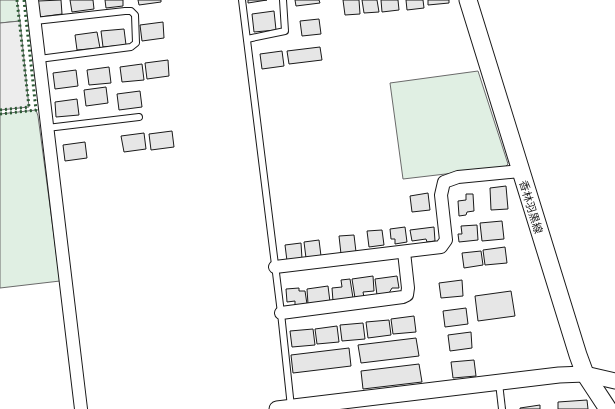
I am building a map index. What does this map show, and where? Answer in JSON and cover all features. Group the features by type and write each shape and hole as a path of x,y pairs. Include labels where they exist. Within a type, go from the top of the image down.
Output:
{"main road":[{"name":"香林羽黒線","path":"468,0 558,294 585,374 608,409"}],"street":[{"path":"32,0 81,409"},
{"path":"275,267 441,247 445,243 441,195 444,182 458,177 520,171"},
{"path":"282,313 403,297 407,295 408,288 404,252"},
{"path":"286,408 498,381 559,375 585,374 615,381"}],"lane":[{"path":"242,0 282,313 286,408"},
{"path":"247,39 285,31 283,0"},
{"path":"35,21 125,11 131,11 135,15 136,43 131,47 39,59"},
{"path":"47,128 139,117"},
{"path":"498,381 502,409"}],"green space":[{"path":"0,0 17,0 20,21 0,23"},
{"path":"478,71 508,164 505,167 403,179 390,83"},
{"path":"36,110 60,281 0,288 0,114"}],"shaded area":[{"path":"20,21 29,107 0,110 0,23"}],"building":[{"path":"61,0 62,14 40,17 38,1"},
{"path":"70,0 93,0 94,9 72,12"},
{"path":"105,0 123,0 123,6 106,8"},
{"path":"138,0 161,0 161,2 139,5"},
{"path":"248,0 267,0 248,3"},
{"path":"295,0 319,0 320,3 296,6"},
{"path":"343,0 359,0 360,14 345,15"},
{"path":"362,0 377,0 379,12 364,13"},
{"path":"381,0 398,0 399,10 382,12"},
{"path":"406,0 423,0 424,8 407,10"},
{"path":"428,0 449,0 449,3 428,5"},
{"path":"274,11 276,30 254,32 252,14"},
{"path":"319,19 321,34 302,36 300,21"},
{"path":"163,22 164,38 142,41 140,25"},
{"path":"124,29 126,45 103,47 101,31"},
{"path":"97,32 100,48 77,50 75,35"},
{"path":"320,47 322,60 289,64 287,51"},
{"path":"282,51 284,66 262,69 260,54"},
{"path":"168,60 169,76 147,79 145,63"},
{"path":"142,64 144,80 122,82 120,67"},
{"path":"109,67 111,83 89,85 87,70"},
{"path":"76,70 78,86 55,89 53,73"},
{"path":"106,87 108,103 86,106 84,90"},
{"path":"140,91 142,107 119,110 117,94"},
{"path":"77,99 79,115 56,117 55,102"},
{"path":"172,131 174,147 151,150 149,134"},
{"path":"144,133 146,149 124,152 121,136"},
{"path":"85,142 87,158 65,161 63,145"},
{"path":"506,186 508,209 491,210 490,188"},
{"path":"428,193 430,210 412,212 410,196"},
{"path":"466,194 473,194 474,211 467,212 466,215 459,216 458,201 466,200"},
{"path":"502,221 504,239 482,241 480,223"},
{"path":"477,225 478,240 459,242 458,234 462,234 461,226"},
{"path":"405,227 407,242 395,244 395,239 391,239 390,229"},
{"path":"434,227 435,241 427,242 426,239 412,241 410,230"},
{"path":"382,230 384,245 369,247 367,231"},
{"path":"354,235 356,252 341,254 339,236"},
{"path":"319,240 321,256 306,258 304,242"},
{"path":"301,243 302,259 287,261 285,245"},
{"path":"505,247 507,263 485,265 483,250"},
{"path":"481,251 483,265 464,268 462,253"},
{"path":"373,276 374,291 363,292 364,297 355,298 352,279"},
{"path":"397,276 399,288 392,288 389,293 377,295 375,279"},
{"path":"350,279 353,298 333,301 332,288 342,287 341,280"},
{"path":"462,280 463,296 441,298 439,283"},
{"path":"328,286 330,302 308,304 307,289"},
{"path":"299,288 299,291 305,291 307,304 295,305 295,301 287,302 286,289"},
{"path":"511,291 515,316 478,321 475,296"},
{"path":"466,308 468,324 445,327 443,311"},
{"path":"414,316 416,332 393,334 391,319"},
{"path":"389,320 391,335 368,338 366,322"},
{"path":"363,323 365,339 342,341 340,325"},
{"path":"337,326 339,342 317,344 315,329"},
{"path":"313,329 315,345 292,347 290,331"},
{"path":"471,332 472,348 450,351 448,335"},
{"path":"416,338 419,356 361,363 358,345"},
{"path":"349,348 351,366 293,373 291,355"},
{"path":"474,360 476,376 453,378 451,362"},
{"path":"419,364 422,382 363,389 361,371"},
{"path":"587,400 588,409 558,409 558,402"},
{"path":"540,405 540,409 520,409 520,408"}],"hedge":[{"path":"0,110 29,107 17,0"},
{"path":"0,114 36,110 24,0"}]}
